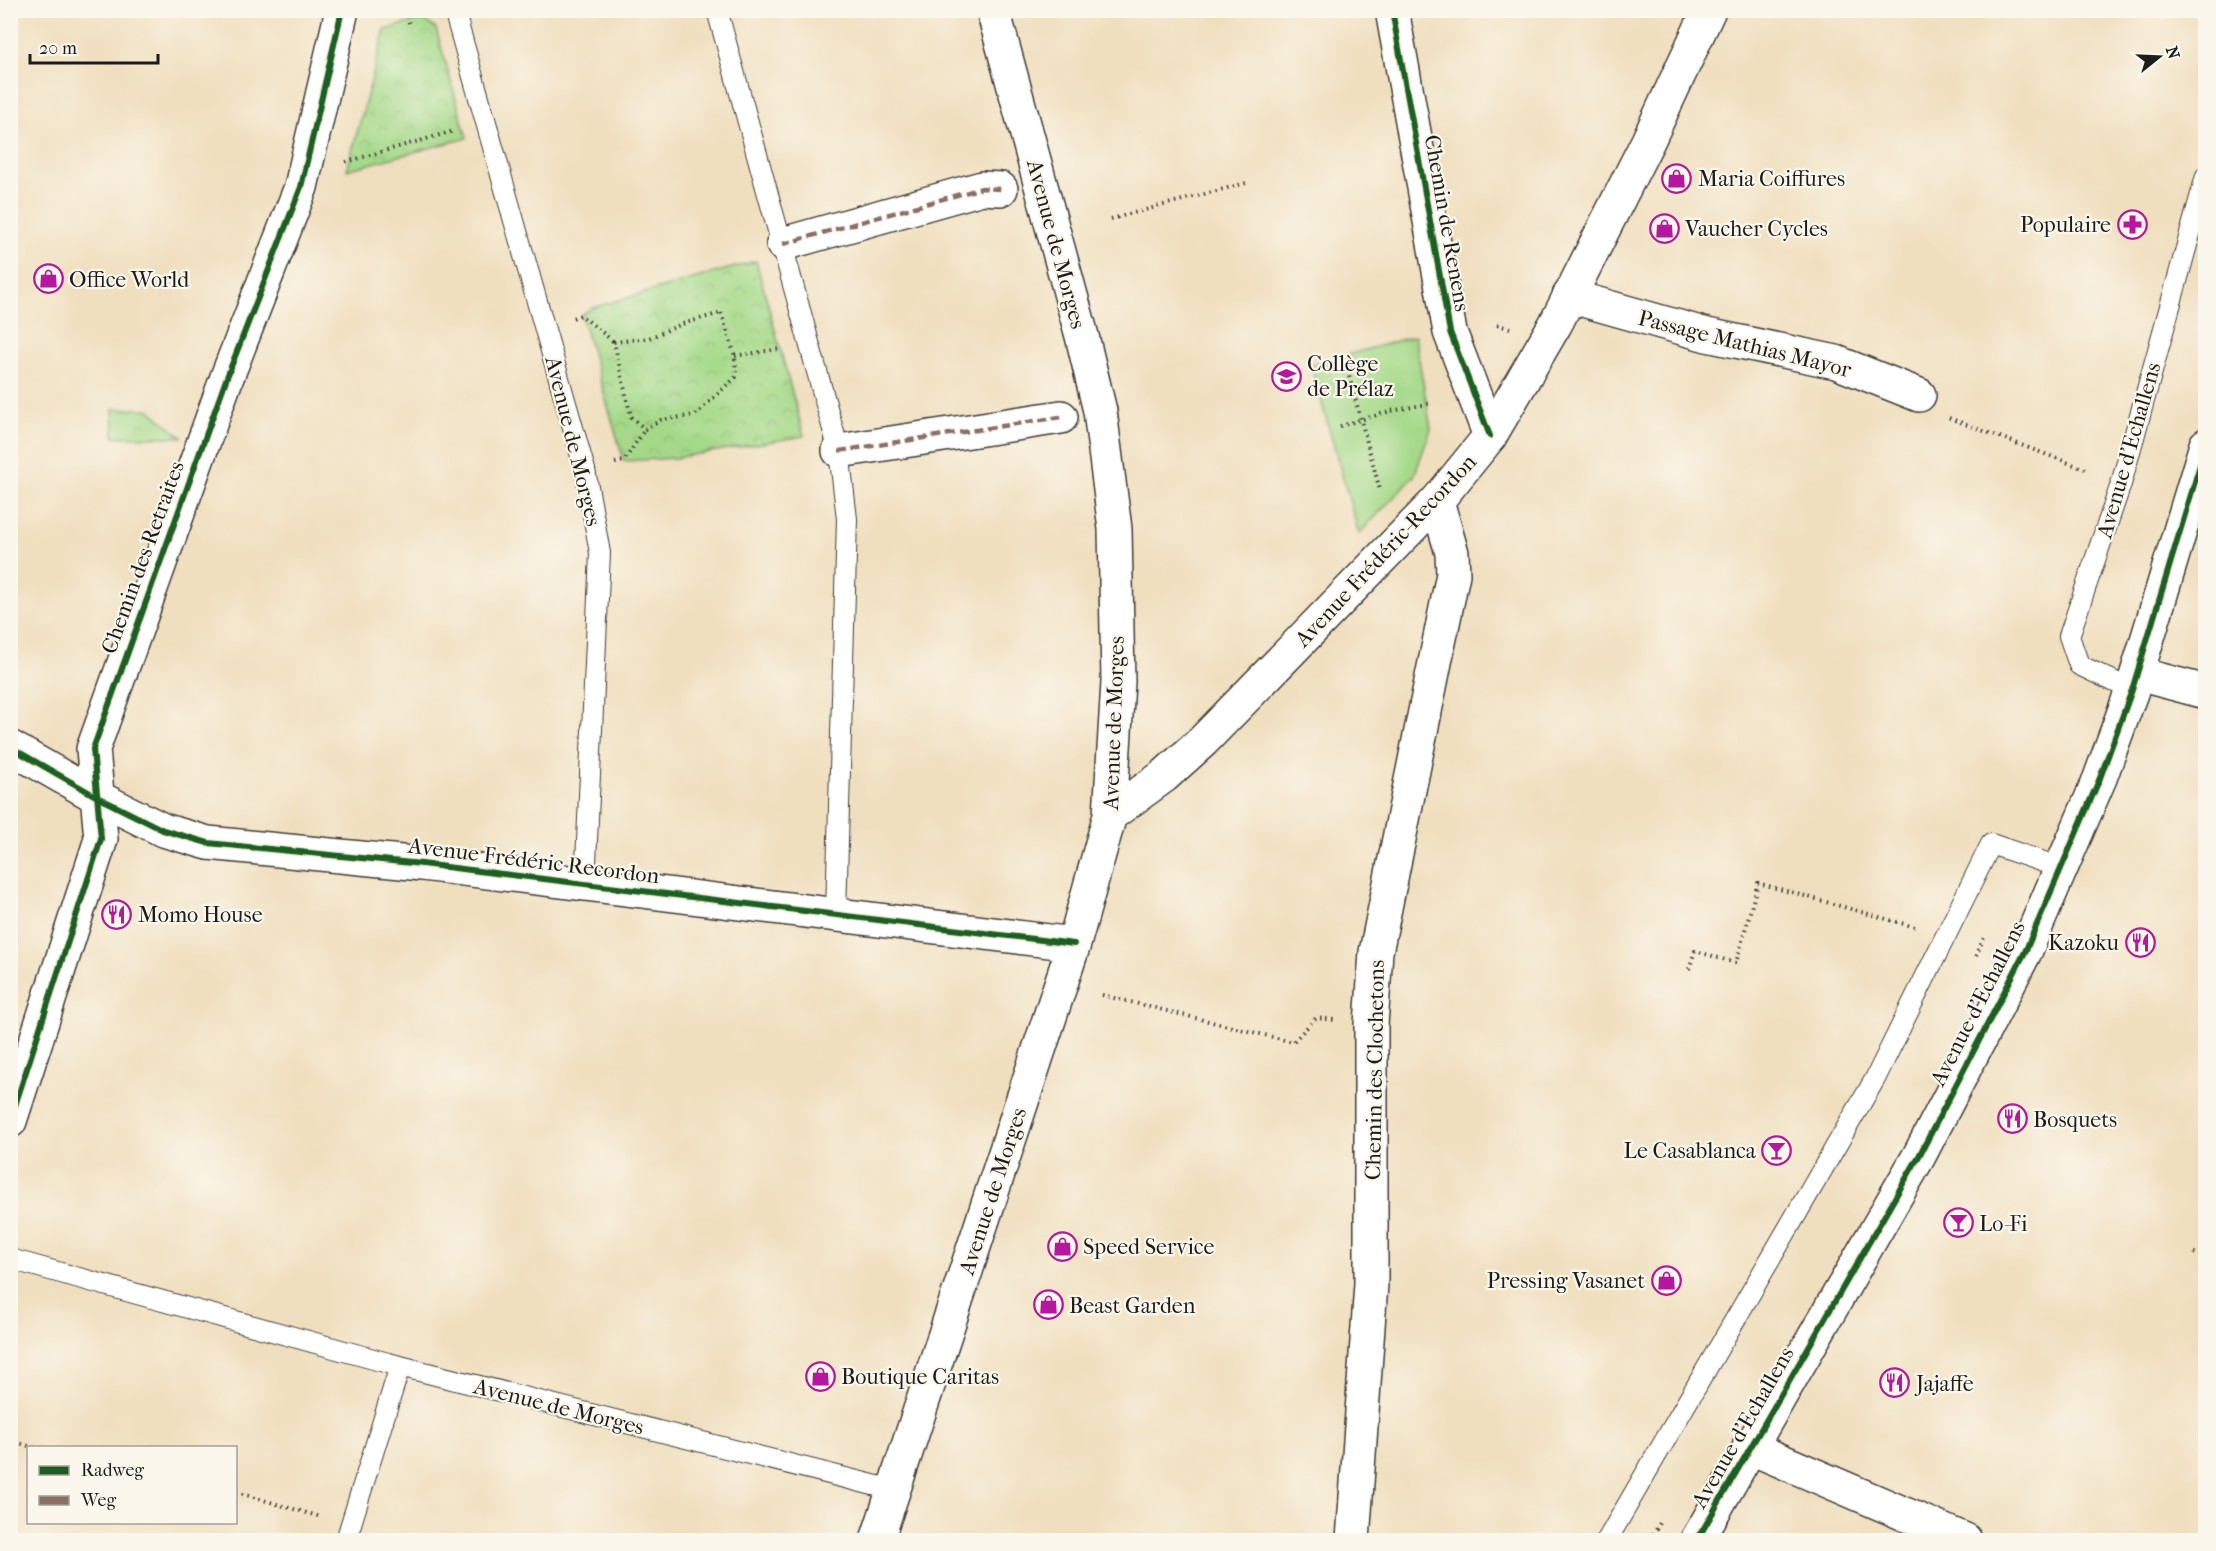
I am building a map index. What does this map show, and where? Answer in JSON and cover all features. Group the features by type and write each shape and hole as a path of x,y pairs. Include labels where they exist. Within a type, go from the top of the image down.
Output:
{"street":[{"name":"Chemin des Retraites","path":"10,1121 101,839 93,749 227,377 304,174 342,10"},
{"name":"Avenue de Morges","path":"876,1540 1074,944 1110,815 1118,682 1115,529 1100,411 1082,336 993,10"},
{"name":"Chemin de Renens","path":"1392,10 1450,332 1490,436"},
{"name":"Avenue Frédéric-Recordon","path":"1110,815 1164,776 1203,741 1437,501 1490,436 1569,296 1648,141 1709,10"},
{"name":"Avenue de Morges","path":"783,244 982,188 1001,189"},
{"name":"Passage Mathias Mayor","path":"1569,296 1707,335 1836,362 1919,395"},
{"path":"839,451 1061,417"},
{"name":"Avenue d'Echallens","path":"1697,1540 1919,1156 2025,952 2135,682 2205,445"},
{"name":"Chemin des Clochetons","path":"1353,1540 1371,1284 1371,1025 1376,952 1453,574 1452,553 1437,501"},
{"path":"2135,682 2205,692"},
{"name":"Avenue Frédéric Recordon","path":"10,747 99,798 163,830 208,843 422,864 1074,944"},
{"path":"1749,1448 1965,1540"}],"lane":[{"name":"Avenue de Morges","path":"454,10 585,470 600,553 585,885"},
{"path":"717,10 839,451 847,519 836,914"},
{"name":"Avenue d'Echallens","path":"2135,682 2108,681 2079,664 2069,636 2121,484 2205,176"},
{"path":"1606,1540 1875,1079 1991,844 2061,868"},
{"name":"Avenue de Morges","path":"10,1259 400,1366 893,1490"},
{"path":"346,1540 400,1366"}],"path":[{"path":"406,10 409,23"},
{"path":"304,174 487,122"},
{"path":"1111,219 1250,182"},
{"path":"614,342 649,338 681,324 721,313 735,356 736,377 695,415 662,420 645,429 624,461"},
{"path":"581,315 614,342 631,417 645,429"},
{"path":"1497,325 1511,328"},
{"path":"735,356 789,346"},
{"path":"1346,365 1380,490"},
{"path":"1340,426 1433,403"},
{"path":"1957,420 2085,470"},
{"path":"1689,969 1695,951 1737,963 1758,883 1912,926"},
{"path":"1102,995 1293,1042 1316,1018 1344,1021"},
{"path":"2194,1253 2205,1256"},
{"path":"10,1440 29,1446"},
{"path":"237,1492 325,1518"}],"green space":[{"path":"422,19 436,29 467,138 347,170 385,30"},
{"path":"756,261 804,436 675,458 624,461 581,315 592,308"},
{"path":"1415,336 1431,429 1414,476 1359,534 1311,365"},
{"path":"113,409 148,409 182,437 114,437"}],"marked path":[{"path":"783,244 982,188 1001,189"},
{"path":"839,451 1061,417"}],"cycle path":[{"path":"10,1121 101,839 93,749 227,377 301,187 342,10"},
{"path":"1392,10 1450,332 1490,436"},
{"path":"1697,1540 1919,1156 2025,952 2100,778 2132,690 2206,445"},
{"path":"10,747 99,798 163,830 208,843 422,864 1074,944"}],"place":[{"name":"Maria Coiffures","path":"1677,178"},
{"name":"Populaire","path":"2132,224"},
{"name":"Vaucher Cycles","path":"1664,228"},
{"name":"Office World","path":"48,279"},
{"name":"Collège de Prélaz","path":"1286,376"},
{"name":"Momo House","path":"117,914"},
{"name":"Kazoku","path":"2140,942"},
{"name":"Bosquets","path":"2012,1119"},
{"name":"Le Casablanca","path":"1777,1150"},
{"name":"Lo-Fi","path":"1958,1223"},
{"name":"Speed Service","path":"1062,1246"},
{"name":"Pressing Vasanet","path":"1666,1280"},
{"name":"Beast Garden","path":"1048,1305"},
{"name":"Boutique Caritas","path":"820,1376"},
{"name":"Jajaffe","path":"1895,1383"}]}
